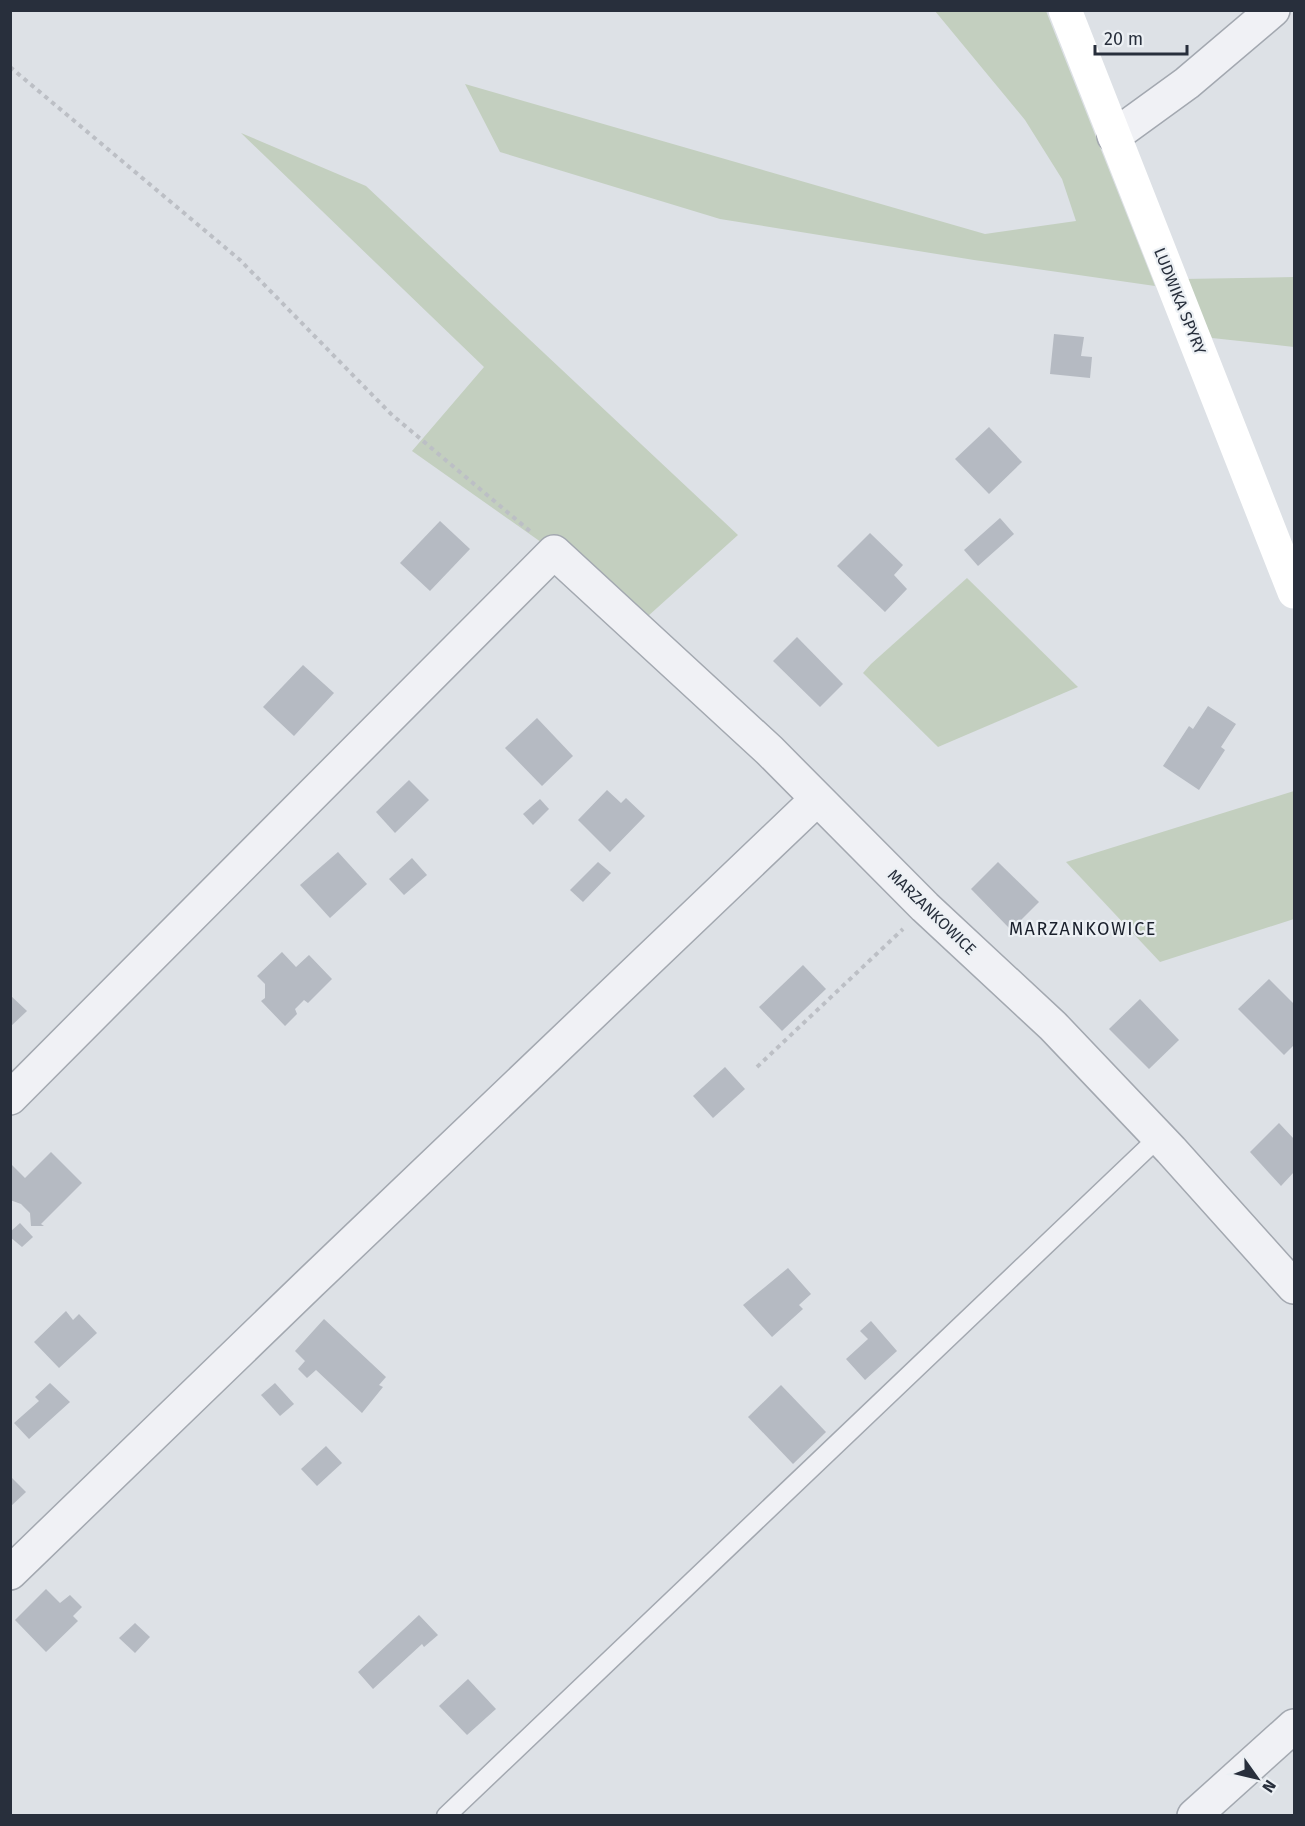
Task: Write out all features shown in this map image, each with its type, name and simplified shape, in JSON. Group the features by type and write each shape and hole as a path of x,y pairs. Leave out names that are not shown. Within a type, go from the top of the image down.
{"main road":[{"name":"LUDWIKA SPYRY","path":"1065,10 1294,592"}],"street":[{"path":"1114,136 1186,83 1273,10"},
{"path":"10,1098 554,552"},
{"name":"MARZANKOWICE","path":"554,552 769,750 925,908 1053,1026 1159,1137 1294,1287"},
{"path":"10,1573 318,1275 816,800"},
{"path":"1194,1815 1294,1726"}],"lane":[{"path":"446,1815 1159,1137"}],"path":[{"path":"10,67 240,260 391,414 554,552"},
{"path":"757,1067 925,908"}],"green space":[{"path":"935,11 1046,11 1155,286 974,260 720,219 500,152 465,84 985,234 1076,221 1062,179 1025,120"},
{"path":"241,133 366,186 738,535 647,617 412,451 484,367"},
{"path":"1294,277 1294,347 1212,338 1183,279"},
{"path":"967,578 1078,687 938,747 863,673"},
{"path":"1294,791 1294,919 1160,962 1066,862"}],"building":[{"path":"1054,334 1084,337 1081,356 1092,357 1090,378 1050,374"},
{"path":"989,427 1022,462 989,494 955,459"},
{"path":"1000,518 1014,534 978,566 964,550"},
{"path":"440,521 470,549 430,591 400,563"},
{"path":"870,533 903,565 894,575 907,589 885,612 837,566"},
{"path":"797,637 843,684 820,707 773,661"},
{"path":"303,665 334,693 294,736 263,707"},
{"path":"1208,706 1236,724 1221,747 1225,750 1199,790 1163,766 1189,726 1193,729"},
{"path":"537,718 573,756 542,786 505,748"},
{"path":"409,780 429,800 395,833 376,812"},
{"path":"607,790 621,803 626,798 645,816 610,852 578,820"},
{"path":"540,799 549,809 533,825 523,814"},
{"path":"338,852 367,884 330,918 300,885"},
{"path":"412,858 427,875 404,895 389,879"},
{"path":"598,862 611,873 583,902 570,890"},
{"path":"998,862 1039,902 1011,930 971,889"},
{"path":"282,952 296,967 309,955 332,979 308,1003 304,1000 295,1009 297,1014 285,1026 261,1001 265,998 265,984 257,976"},
{"path":"803,965 826,989 782,1031 759,1007"},
{"path":"1269,979 1294,1004 1294,1045 1284,1055 1238,1009"},
{"path":"10,995 27,1011 10,1027"},
{"path":"1140,999 1179,1040 1149,1069 1109,1029"},
{"path":"725,1067 745,1089 713,1118 693,1096"},
{"path":"1279,1123 1294,1139 1294,1172 1281,1186 1250,1152"},
{"path":"51,1152 82,1183 41,1224 44,1226 31,1226 30,1213 21,1204 10,1200 10,1163 25,1178"},
{"path":"20,1223 33,1237 22,1247 10,1237 10,1232"},
{"path":"788,1268 811,1294 799,1305 803,1309 772,1337 743,1305"},
{"path":"66,1311 73,1320 79,1314 97,1333 59,1368 34,1342"},
{"path":"324,1319 386,1377 379,1385 383,1387 362,1413 316,1370 307,1378 298,1369 305,1361 295,1351"},
{"path":"871,1321 897,1351 865,1380 846,1359 868,1339 860,1331"},
{"path":"50,1383 70,1402 29,1439 14,1423 39,1401 35,1397"},
{"path":"275,1383 294,1404 280,1416 261,1395"},
{"path":"781,1385 826,1432 793,1464 748,1417"},
{"path":"326,1446 342,1463 317,1486 301,1469"},
{"path":"10,1476 26,1492 10,1507"},
{"path":"46,1589 60,1603 70,1595 82,1607 73,1616 78,1621 46,1652 15,1620"},
{"path":"419,1615 438,1635 424,1647 422,1644 373,1689 358,1672"},
{"path":"135,1623 150,1637 135,1653 119,1638"},
{"path":"468,1679 496,1709 467,1735 439,1706"}],"district":[{"name":"MARZANKOWICE","path":"1083,929"}]}
